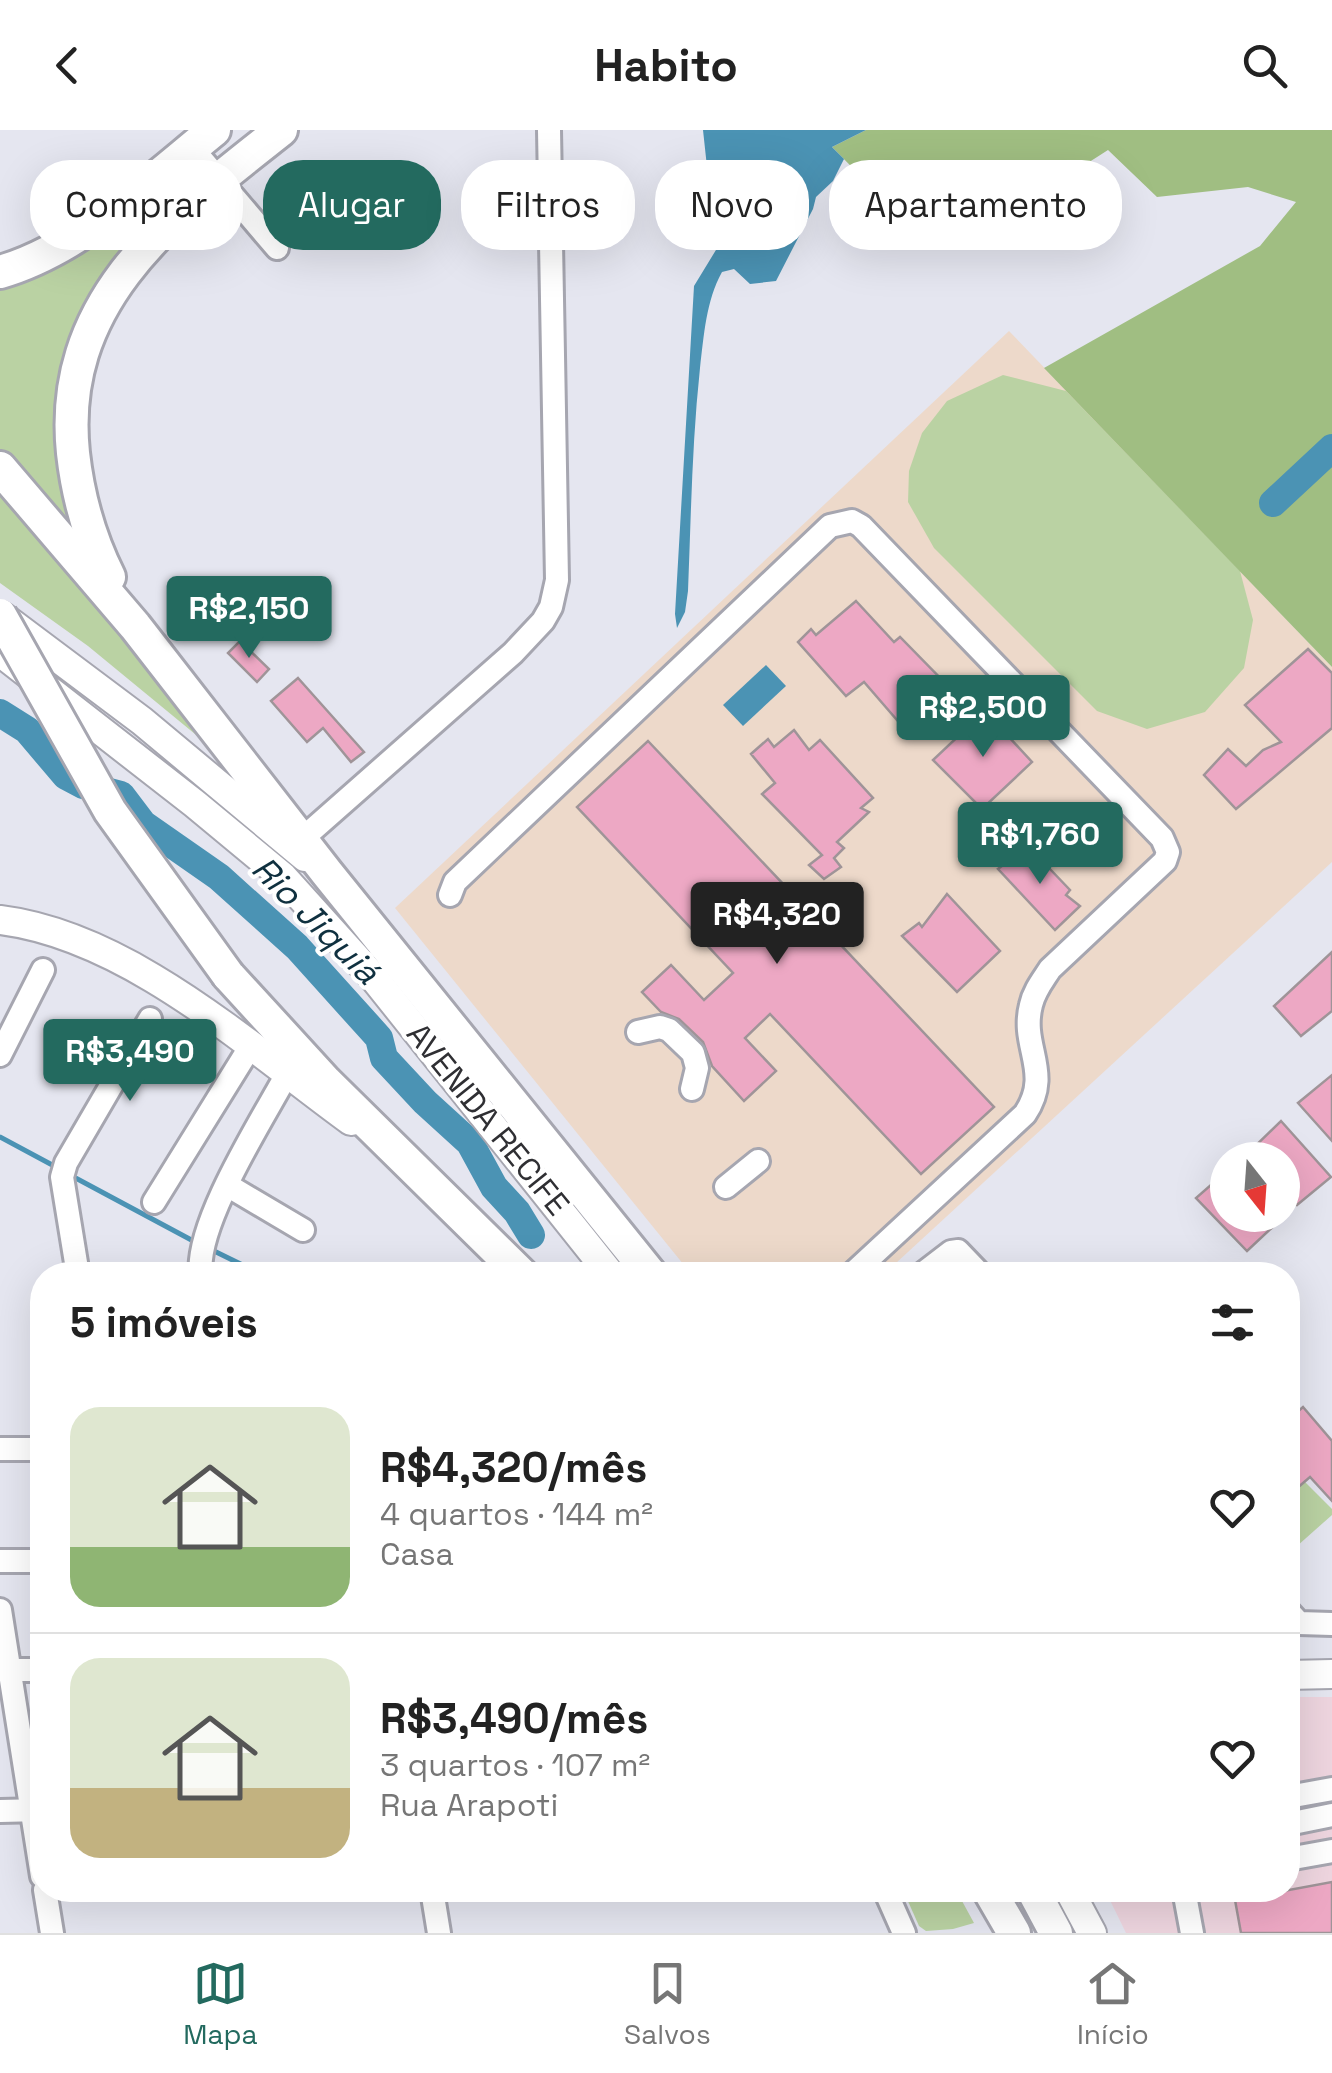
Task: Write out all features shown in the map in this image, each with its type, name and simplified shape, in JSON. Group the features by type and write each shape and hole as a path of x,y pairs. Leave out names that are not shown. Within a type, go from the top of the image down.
{"highway":[{"path":"243,161 281,130"},
{"path":"0,272 62,245 203,139"},
{"path":"134,626 82,515 69,416 80,354 95,318 132,262 145,250"},
{"path":"0,468 134,626 326,872 641,1262"},
{"path":"0,615 110,810 228,975 399,1156 509,1262"},
{"path":"997,1902 1014,1933"},
{"path":"1039,1902 1056,1933"}],"main road":[{"path":"0,615 142,720 326,872"},
{"name":"AVENIDA RECIFE","path":"0,652 282,876 374,978 601,1262"},
{"path":"0,920 48,930 112,957 170,991 399,1156"},
{"path":"1300,1674 1332,1674"},
{"path":"1075,1902 1092,1933"}],"street":[{"path":"302,839 482,682 543,621 551,607 557,580 549,130"},
{"path":"243,207 263,231"},
{"path":"450,895 454,882 830,526 852,521 861,526 1162,838 1168,852 1165,860 1050,970 1038,988 1030,1006 1029,1022 1038,1084 1036,1098 1025,1114 865,1262"},
{"path":"3,1041 43,970"},
{"path":"76,1262 64,1170 150,1019"},
{"path":"638,1032 660,1027 669,1030 693,1053 697,1068 692,1090"},
{"path":"154,1202 250,1047"},
{"path":"202,1256 226,1185 286,1074"},
{"path":"726,1187 758,1161"},
{"path":"226,1185 302,1230"},
{"path":"938,1262 958,1251 969,1262"},
{"path":"0,1449 30,1449"},
{"path":"0,1561 30,1561"},
{"path":"0,1610 5,1670 30,1779"},
{"path":"1300,1623 1332,1624"},
{"path":"1300,1795 1332,1789"},
{"path":"0,1811 30,1810"},
{"path":"1300,1821 1332,1814"},
{"path":"1300,1857 1332,1851"},
{"path":"47,1902 52,1933"},
{"path":"434,1902 439,1933"},
{"path":"890,1902 904,1933"},
{"path":"1186,1902 1192,1933"}],"shaded area":[{"path":"1009,331 1332,667 1332,862 897,1262 681,1262 395,908"},
{"path":"1300,1697 1332,1697 1332,1933 1126,1933 1111,1902 1300,1902"}],"green space":[{"path":"866,130 1332,130 1332,667 1044,368 1260,246 1296,202 1248,187 1157,197 1108,150 1092,160 845,160 832,147"},
{"path":"75,250 141,250 79,325 87,552 319,836 88,646 0,583 0,289 39,275"},
{"path":"1003,375 1066,391 1240,571 1253,620 1244,668 1205,712 1147,729 1097,711 934,548 908,502 909,471 922,433 947,401"},
{"path":"1304,1481 1332,1509 1332,1515 1300,1543 1300,1485"},
{"path":"908,1902 963,1902 974,1923 926,1931 919,1926"}],"water":[{"path":"703,130 866,130 832,147 844,159 829,160 829,185 816,197 809,217 809,160 706,160"},
{"path":"716,250 792,250 776,281 750,284 734,269 722,272 712,295 706,318 693,451 688,591 685,612 677,628 675,614 694,286"},
{"path":"766,665 786,686 743,726 723,705"}],"building":[{"path":"856,601 894,642 900,637 948,686 903,727 864,682 846,696 798,642 811,629 816,635"},
{"path":"240,641 269,669 257,682 228,653"},
{"path":"1308,649 1332,673 1332,728 1236,809 1204,775 1228,749 1246,766 1263,750 1281,742 1245,705"},
{"path":"298,678 364,752 351,762 323,728 307,742 271,701"},
{"path":"985,711 1032,762 982,809 933,760"},
{"path":"794,730 809,750 820,740 873,798 861,808 869,812 837,842 844,848 834,858 841,867 824,879 809,865 822,855 762,794 775,783 751,754 768,739 774,747"},
{"path":"648,741 994,1107 921,1174 770,1014 745,1038 776,1071 744,1101 712,1066 703,1042 679,1019 661,1012 642,992 671,965 704,1000 733,973 577,807"},
{"path":"1028,846 1070,890 1066,895 1080,906 1055,930 998,869"},
{"path":"947,894 1000,951 957,992 902,936 919,923 922,927"},
{"path":"1332,952 1332,1011 1301,1036 1274,1006"},
{"path":"1332,1075 1332,1141 1298,1103"},
{"path":"1281,1121 1300,1142 1259,1142"},
{"path":"1300,1142 1331,1177 1300,1203"},
{"path":"1210,1186 1210,1213 1196,1198"},
{"path":"1229,1232 1267,1232 1247,1251"},
{"path":"1303,1407 1332,1441 1332,1501 1310,1477 1300,1486"},
{"path":"1332,1882 1332,1933 1241,1933 1235,1902 1300,1902 1300,1888"}],"waterway":[{"name":"Rio Jiquiá","path":"1273,503 1332,448"},
{"name":"Rio Jiquiá","path":"0,713 27,730 66,776 121,795 143,824 219,877 297,947 379,1038 384,1058 470,1143 494,1187 531,1235"},
{"path":"0,1137 56,1167"},
{"path":"70,1175 197,1243"},
{"path":"212,1250 236,1262"}]}
